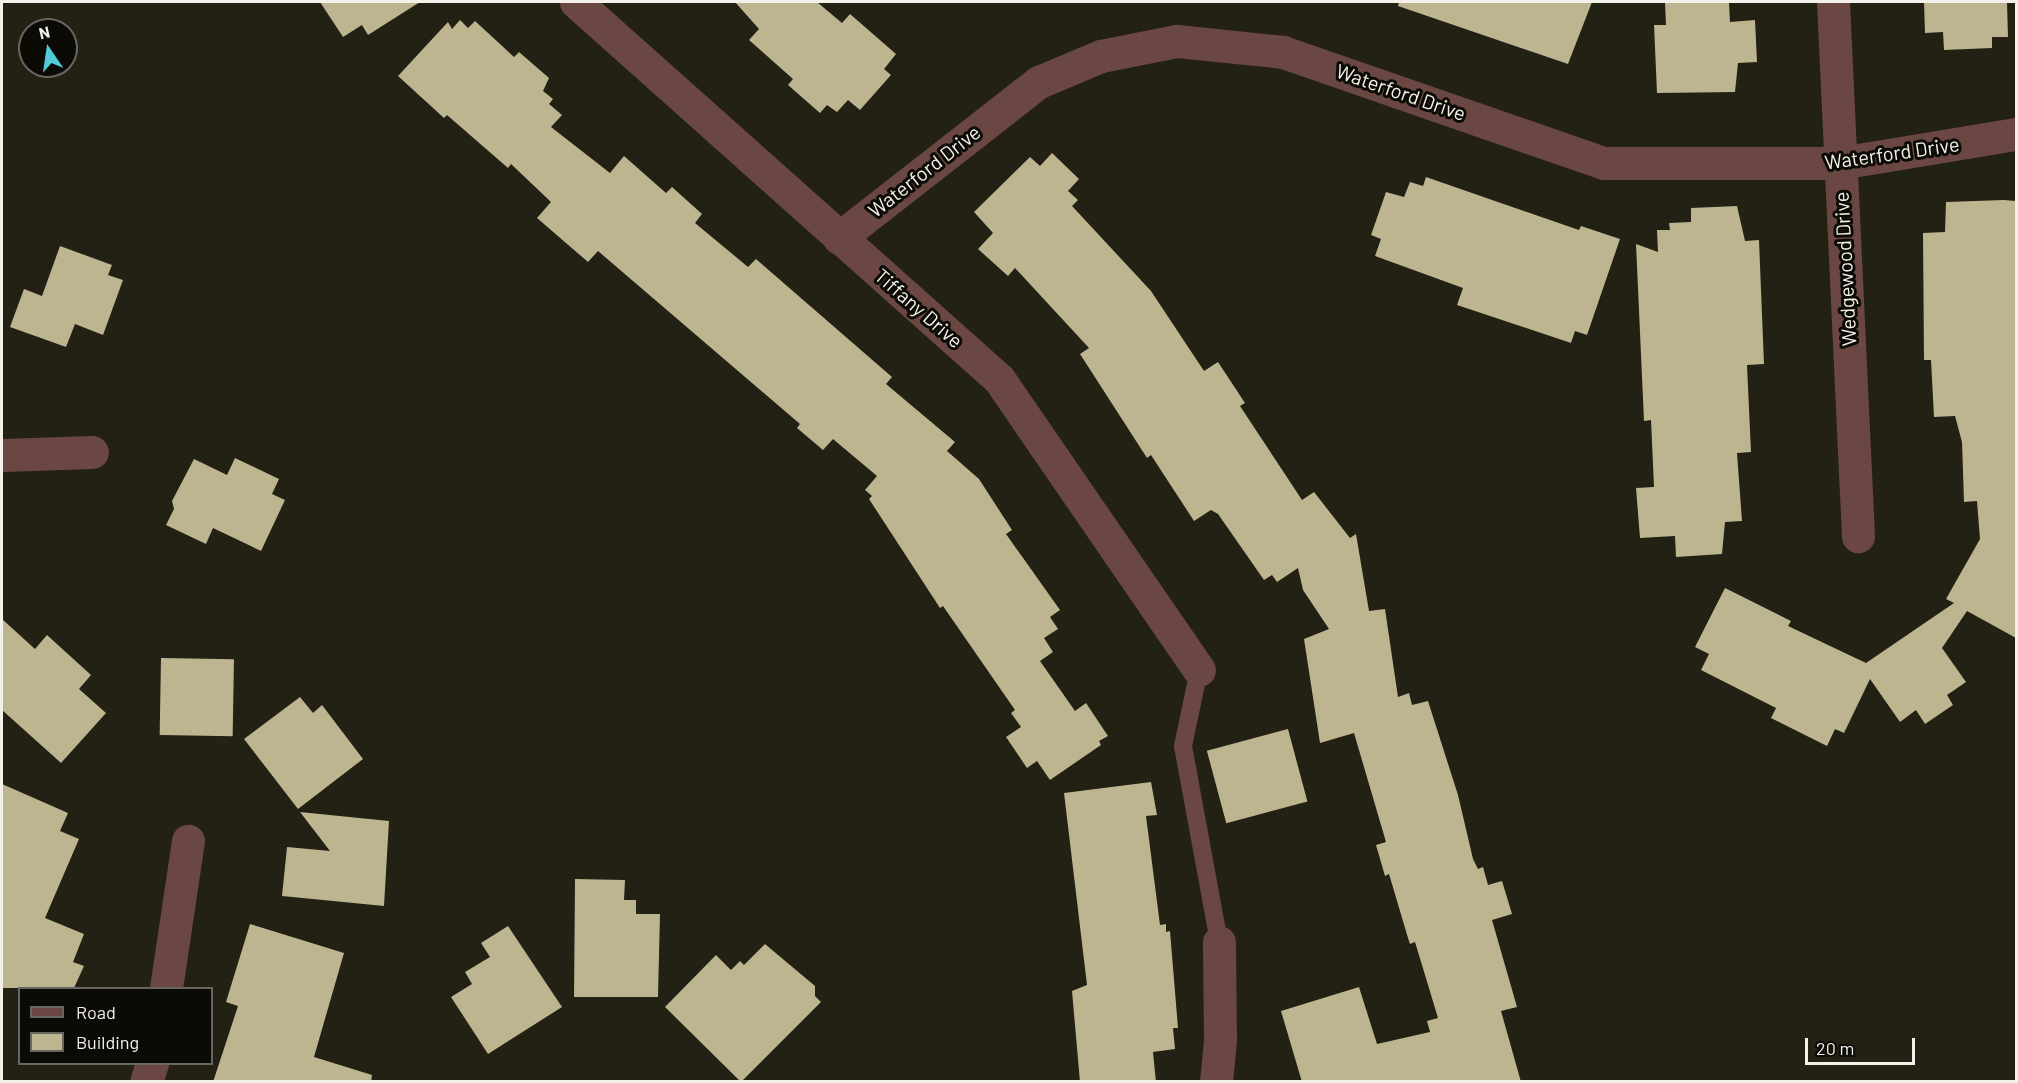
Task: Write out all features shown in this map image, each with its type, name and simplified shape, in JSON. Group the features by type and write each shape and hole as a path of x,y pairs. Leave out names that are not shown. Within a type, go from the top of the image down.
{"street":[{"name":"Tiffany Drive","path":"576,2 999,379 1198,670"},
{"name":"Wedgewood Drive","path":"1833,2 1858,536"},
{"name":"Waterford Drive","path":"839,238 1039,82 1101,56 1177,41 1283,52 1604,163 1840,163 2016,134"},
{"path":"2,455 92,452"},
{"path":"166,987 188,841"},
{"path":"1216,1082 1220,1040 1220,942"},
{"path":"146,1082 152,1065"}],"lane":[{"path":"1198,670 1183,746 1220,942"}],"building":[{"path":"320,2 420,2 368,35 362,25 343,37"},
{"path":"735,2 817,2 842,23 850,14 896,54 884,69 891,75 860,110 848,100 837,112 827,105 820,113 788,85 793,79 749,40 759,29"},
{"path":"1399,2 1592,2 1568,64 1398,6"},
{"path":"1665,2 1729,2 1730,22 1755,20 1757,62 1738,63 1735,92 1657,93 1654,25 1666,25"},
{"path":"1924,2 2007,2 2008,37 1992,37 1992,48 1944,50 1943,32 1925,33"},
{"path":"460,20 468,28 475,21 514,57 519,52 549,78 543,91 553,99 549,104 562,115 551,127 610,173 624,156 666,193 672,187 702,214 695,223 748,267 756,259 892,377 886,384 955,442 947,451 979,479 1012,530 1006,534 1060,610 1050,617 1058,629 1044,638 1053,652 1040,661 1075,711 1086,703 1108,736 1099,741 1101,745 1050,780 1037,761 1027,768 1006,737 1021,727 1011,713 1015,710 943,606 940,608 869,499 872,496 865,490 877,476 833,439 823,450 797,428 800,424 598,251 588,262 537,218 551,202 511,164 508,168 447,115 444,118 398,76 448,22 452,29"},
{"path":"1052,153 1079,179 1068,191 1078,200 1072,206 1151,291 1204,371 1218,362 1245,403 1240,406 1302,500 1314,492 1350,538 1356,534 1369,611 1385,609 1398,697 1409,693 1412,705 1428,701 1458,795 1473,859 1478,869 1483,867 1488,885 1502,881 1512,914 1492,920 1517,1007 1501,1011 1521,1082 1302,1082 1281,1011 1359,987 1377,1044 1430,1032 1427,1021 1438,1018 1415,942 1410,944 1389,874 1385,876 1376,845 1386,842 1354,733 1320,743 1304,639 1329,629 1303,590 1298,568 1277,582 1272,575 1264,580 1218,514 1211,510 1194,521 1151,455 1147,458 1080,354 1089,348 1015,268 1008,276 978,249 993,233 974,212 1030,157 1040,166"},
{"path":"1426,177 1579,230 1581,226 1620,239 1587,335 1575,331 1571,343 1457,305 1463,288 1375,256 1381,239 1371,235 1386,192 1404,197 1410,182 1423,186"},
{"path":"2016,201 2016,638 1967,611 1942,648 1966,682 1947,695 1953,705 1925,724 1916,710 1900,722 1870,679 1844,733 1835,729 1827,746 1771,718 1776,708 1701,670 1709,654 1695,647 1725,588 1791,621 1788,626 1866,663 1954,603 1946,599 1980,539 1977,501 1964,502 1962,442 1955,416 1934,417 1931,360 1924,360 1923,233 1945,232 1946,202"},
{"path":"1737,206 1745,241 1759,240 1764,364 1747,365 1751,452 1737,453 1742,521 1725,522 1722,554 1676,557 1675,536 1640,538 1636,488 1654,487 1651,420 1644,421 1636,244 1658,252 1657,230 1670,230 1669,223 1691,222 1691,208"},
{"path":"60,246 112,265 108,275 123,280 103,335 75,324 66,347 10,327 24,289 42,296"},
{"path":"235,458 279,479 272,494 285,500 261,551 213,528 206,544 166,525 174,509 172,501 194,459 227,475"},
{"path":"2,619 35,649 47,635 91,675 79,689 106,713 61,763 2,710"},
{"path":"161,658 234,659 233,736 160,735"},
{"path":"300,697 313,713 322,705 363,759 298,809 244,739"},
{"path":"1288,729 1307,801 1226,823 1207,751"},
{"path":"1151,782 1157,815 1146,816 1160,925 1166,924 1166,932 1170,931 1178,1028 1173,1028 1175,1049 1153,1052 1156,1082 1080,1082 1072,991 1087,985 1064,793"},
{"path":"2,784 68,813 60,831 79,839 45,918 84,934 73,962 84,966 74,987 2,988"},
{"path":"300,812 389,821 384,906 282,896 287,847 330,851"},
{"path":"575,879 625,880 624,900 636,900 636,914 660,914 658,997 574,997"},
{"path":"250,924 344,953 314,1057 372,1075 371,1082 213,1082 238,1006 226,1002"},
{"path":"508,926 562,1007 488,1054 451,997 472,984 465,972 490,957 481,943"},
{"path":"765,944 815,986 815,996 821,1002 741,1082 665,1007 716,955 731,970 740,961 744,965"}]}
